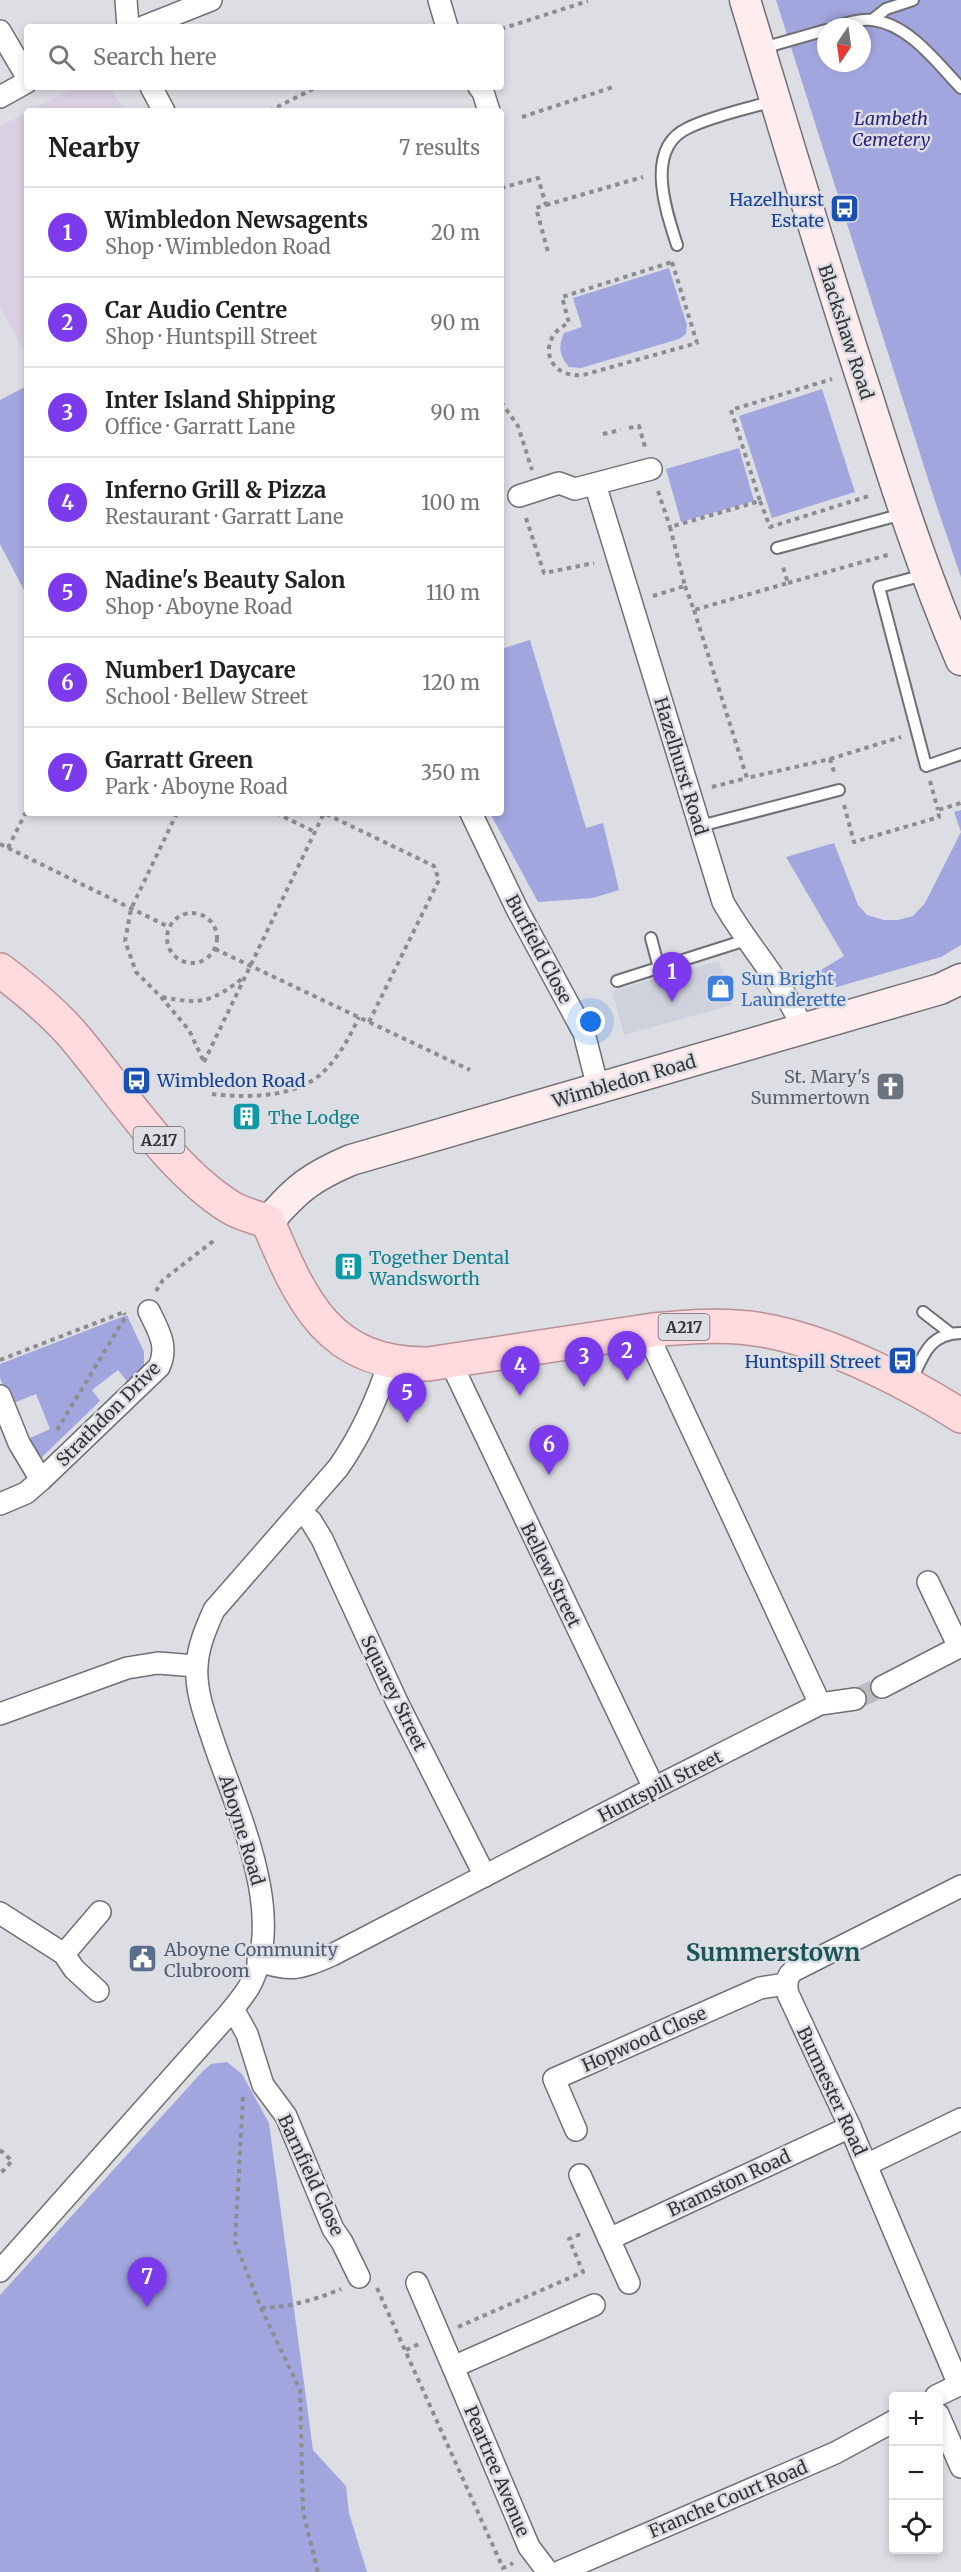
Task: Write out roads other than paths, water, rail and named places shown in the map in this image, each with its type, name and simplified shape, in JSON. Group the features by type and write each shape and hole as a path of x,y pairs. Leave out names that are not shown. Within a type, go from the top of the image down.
{"main road":[{"name":"A217","path":"0,970 21,986 70,1033 148,1128 202,1185 232,1209 268,1222 287,1267 311,1309 346,1345 367,1355 411,1364 450,1361 653,1330 713,1326 777,1333 848,1358 909,1385 961,1416"}],"street":[{"path":"126,0 128,24"},
{"path":"151,24 211,0"},
{"path":"439,0 446,24"},
{"name":"Blackshaw Road","path":"745,0 835,301 901,500 961,660"},
{"path":"0,31 24,72"},
{"path":"0,97 24,84"},
{"path":"153,90 162,108"},
{"path":"481,90 488,108"},
{"path":"519,496 559,483 574,489 651,469"},
{"name":"Hazelhurst Road","path":"595,484 723,902 746,940 796,1011 803,1030"},
{"name":"Burfield Close","path":"472,816 517,909 584,1033 598,1088"},
{"name":"Wimbledon Road","path":"268,1222 302,1185 326,1171 351,1161 803,1030 940,989 961,979"},
{"name":"Strathdon Drive","path":"0,1504 26,1493 159,1367 164,1358 164,1346 141,1310"},
{"path":"653,1330 655,1350 820,1704 855,1700"},
{"name":"Aboyne Road","path":"0,2271 232,2009 249,1986 258,1962 263,1932 263,1903 252,1850 203,1711 196,1666 202,1638 214,1610 338,1468 355,1445 379,1396 390,1360"},
{"name":"Bellew Street","path":"450,1361 654,1788"},
{"name":"Strathdon Drive","path":"0,1396 20,1443 41,1480"},
{"name":"Squarey Street","path":"300,1512 311,1521 322,1539 398,1702 485,1876"},
{"path":"882,1687 959,1647 928,1582"},
{"path":"0,1714 127,1668 158,1663 196,1666"},
{"name":"Huntspill Street","path":"258,1962 276,1967 298,1969 332,1956 820,1704"},
{"path":"786,1984 788,1974 793,1971 961,1886"},
{"path":"64,1954 100,1912"},
{"path":"0,1913 64,1954 74,1969 98,1991"},
{"name":"Burmester Road","path":"786,1984 788,1995 850,2127 960,2384"},
{"name":"Hopwood Close","path":"576,2130 554,2079 760,1988 786,1984"},
{"name":"Barnfield Close","path":"232,2009 247,2034 263,2085 286,2116 333,2229 342,2242 361,2282"},
{"path":"866,2165 961,2119"},
{"name":"Bramston Road","path":"605,2232 850,2127"},
{"path":"580,2175 629,2283"},
{"name":"Peartree Avenue","path":"417,2283 529,2547 548,2572"},
{"path":"453,2367 594,2305"},
{"path":"943,2393 960,2384"},
{"name":"Franche Court Road","path":"559,2572 834,2453 889,2424"},
{"path":"943,2424 961,2467"}],"lane":[{"path":"872,20 886,9 913,0"},
{"path":"872,20 894,26 920,46 961,88"},
{"path":"760,49 817,33"},
{"path":"677,245 663,200 662,174 671,140 687,128 775,100"},
{"path":"777,548 901,500"},
{"path":"923,561 879,587 927,766 961,754"},
{"path":"700,826 839,790"},
{"path":"651,938 658,968"},
{"path":"617,981 746,940"},
{"path":"923,1312 956,1333"},
{"path":"909,1385 931,1342 956,1333"}],"tunnel":[{"path":"855,1699 882,1687"}],"place":[{"name":"Hazelhurst Estate","path":"845,209"},
{"name":"Sun Bright Launderette","path":"720,988"},
{"name":"Wimbledon Newsagents","path":"672,1002"},
{"name":"Wimbledon Road","path":"136,1080"},
{"name":"St. Mary's Summertown","path":"891,1086"},
{"name":"The Lodge","path":"247,1117"},
{"name":"Together Dental Wandsworth","path":"348,1267"},
{"name":"Huntspill Street","path":"902,1361"},
{"name":"Car Audio Centre","path":"627,1381"},
{"name":"Inter Island Shipping","path":"584,1387"},
{"name":"Inferno Grill & Pizza","path":"520,1396"},
{"name":"Nadine's Beauty Salon","path":"407,1423"},
{"name":"Number1 Daycare","path":"549,1475"},
{"name":"Aboyne Community Clubroom","path":"143,1959"},
{"name":"Garratt Green","path":"147,2307"}],"district":[{"name":"Summerstown","path":"773,1952"}],"park label":[{"name":"Lambeth Cemetery","path":"891,128"}]}
